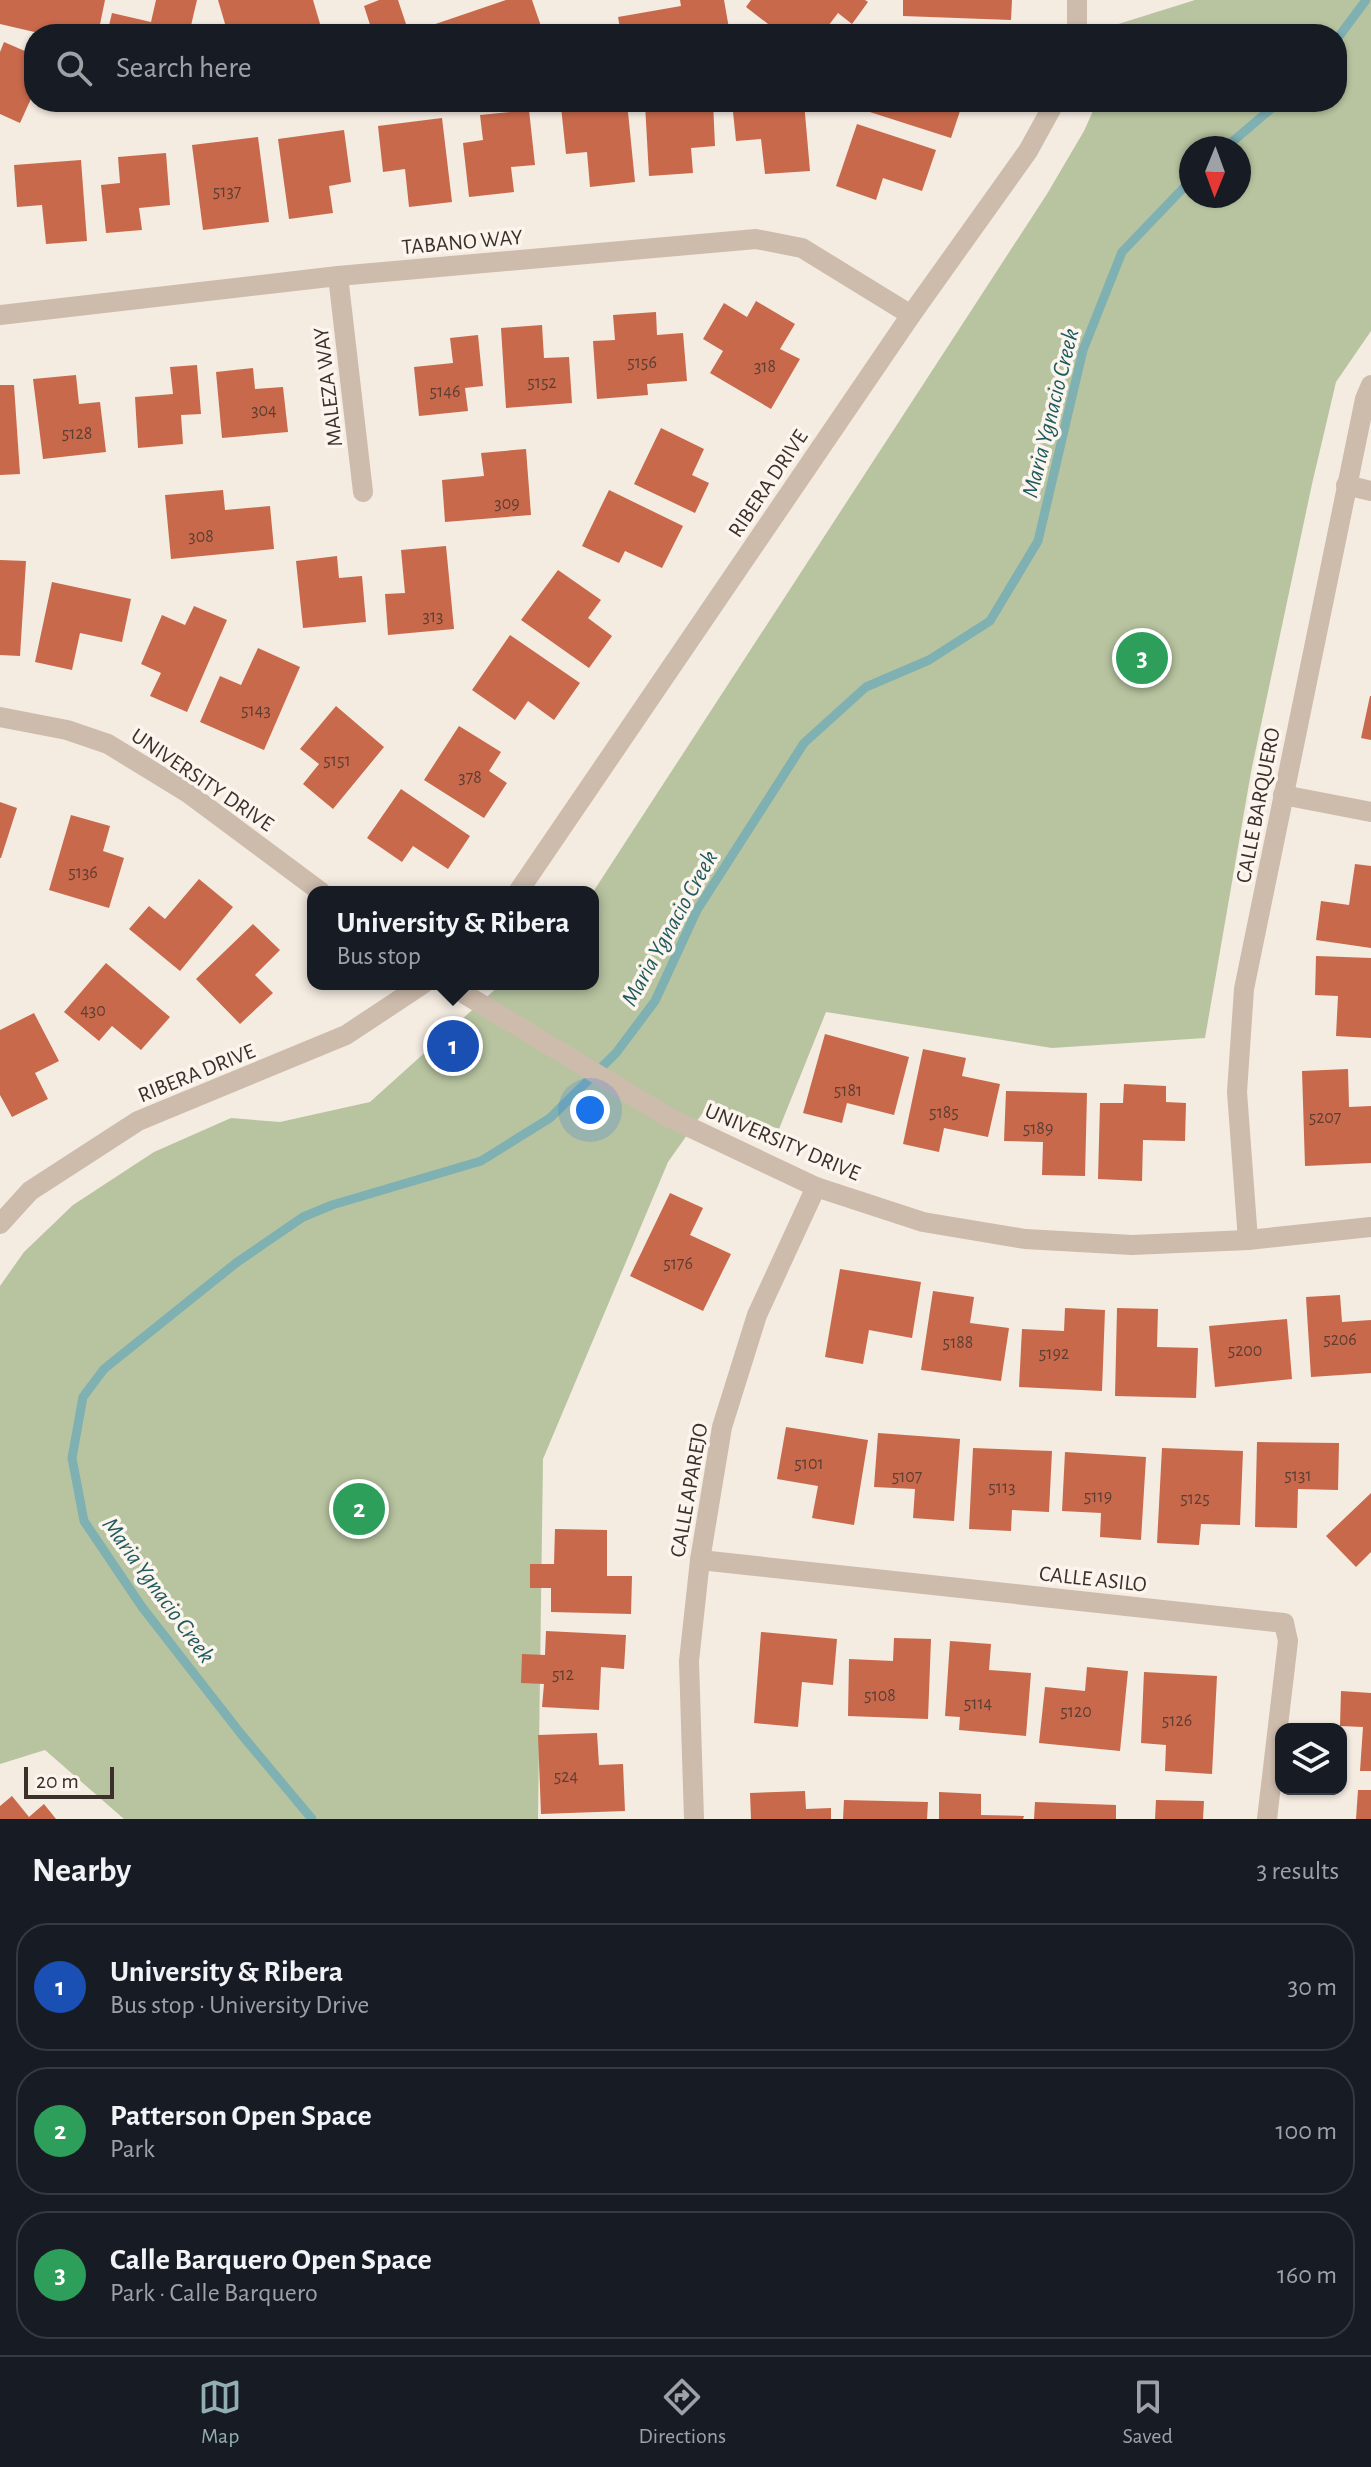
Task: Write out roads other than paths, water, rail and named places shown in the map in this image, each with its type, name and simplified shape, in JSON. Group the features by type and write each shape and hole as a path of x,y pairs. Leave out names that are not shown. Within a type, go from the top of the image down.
{"street":[{"path":"1077,0 1077,24"},
{"name":"RIBERA DRIVE","path":"522,886 911,315 1028,151 1049,112"},
{"name":"TABANO WAY","path":"0,315 338,276 756,239 802,248 911,315"},
{"name":"MALEZA WAY","path":"338,276 363,492"},
{"name":"CALLE BARQUERO","path":"1248,1240 1237,1092 1244,989 1346,485 1365,399 1371,385"},
{"path":"1346,485 1371,491"},
{"name":"UNIVERSITY DRIVE","path":"0,717 67,730 108,744 188,793 313,886"},
{"path":"1283,795 1371,812"},
{"name":"RIBERA DRIVE","path":"0,1224 30,1191 138,1121 346,1035 414,990"},
{"name":"UNIVERSITY DRIVE","path":"458,990 668,1117 816,1187 923,1222 1025,1239 1132,1245 1248,1240 1371,1227"},
{"name":"CALLE APAREJO","path":"694,1819 689,1661 700,1560 722,1427 757,1315 816,1187"},
{"name":"CALLE ASILO","path":"700,1560 1284,1623 1288,1641 1267,1819"}],"waterway":[{"name":"Maria Ygnacio Creek","path":"1347,26 1366,0"},
{"name":"Maria Ygnacio Creek","path":"1239,136 1267,112"},
{"name":"Maria Ygnacio Creek","path":"312,1819 142,1607 84,1521 72,1458 83,1397 104,1369 236,1263 303,1217 332,1205 481,1161 550,1118 616,1053 655,1001 697,910 804,743 866,687 929,660 990,621 1038,541 1083,350 1122,252 1179,193"}],"place":[{"name":"Calle Barquero Open Space","path":"1142,658"},
{"name":"University & Ribera","path":"453,1046"},
{"name":"Patterson Open Space","path":"359,1509"}]}
